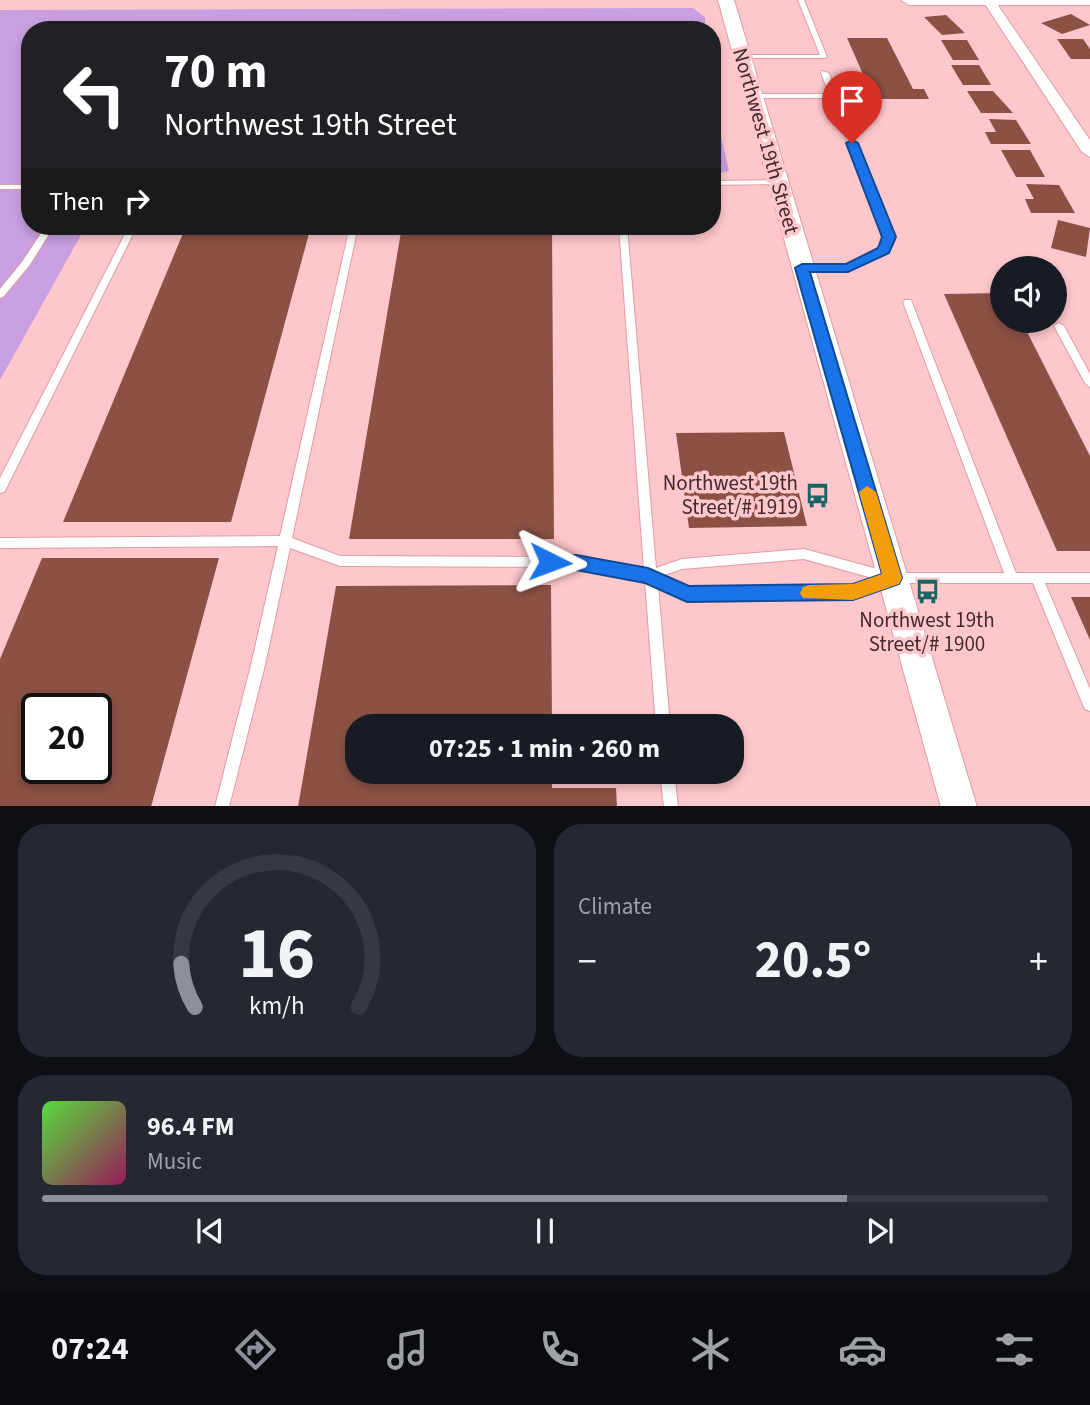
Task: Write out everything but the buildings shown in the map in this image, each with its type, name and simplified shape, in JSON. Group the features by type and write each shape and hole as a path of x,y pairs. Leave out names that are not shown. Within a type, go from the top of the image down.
{"street":[{"name":"Northwest 19th Street","path":"726,0 959,806"},
{"path":"909,0 1090,0"},
{"path":"989,1 1090,152"}],"lane":[{"path":"742,57 824,57 801,0"},
{"path":"802,268 848,268 884,250 889,237 825,73"},
{"path":"753,96 834,96"},
{"path":"721,183 777,183"},
{"path":"0,187 21,187"},
{"path":"0,295 26,264 44,235"},
{"path":"0,489 128,235"},
{"path":"222,806 285,541 352,235"},
{"path":"624,235 648,576 662,714"},
{"path":"908,302 1012,579"},
{"path":"1063,333 1090,383"},
{"path":"0,543 285,541 340,561 576,562 648,576 687,594 853,592 892,578"},
{"path":"648,576 682,564 804,554 892,578 1090,578"},
{"path":"1037,579 1090,705"},
{"path":"668,784 671,806"}],"shaded area":[{"path":"693,8 705,17 705,21 21,21 21,235 81,235 0,380 0,10"},
{"path":"721,137 729,171 721,173"}],"slow traffic":[{"path":"809,593 853,592 892,578 867,492"}],"place":[{"name":"Northwest 19th Street/# 1919","path":"818,495"},
{"name":"Northwest 19th Street/# 1900","path":"927,591"}],"route":[{"path":"550,562 576,562 648,576 687,594 853,592 892,578 802,268 848,268 884,250 889,237 852,143"}]}
